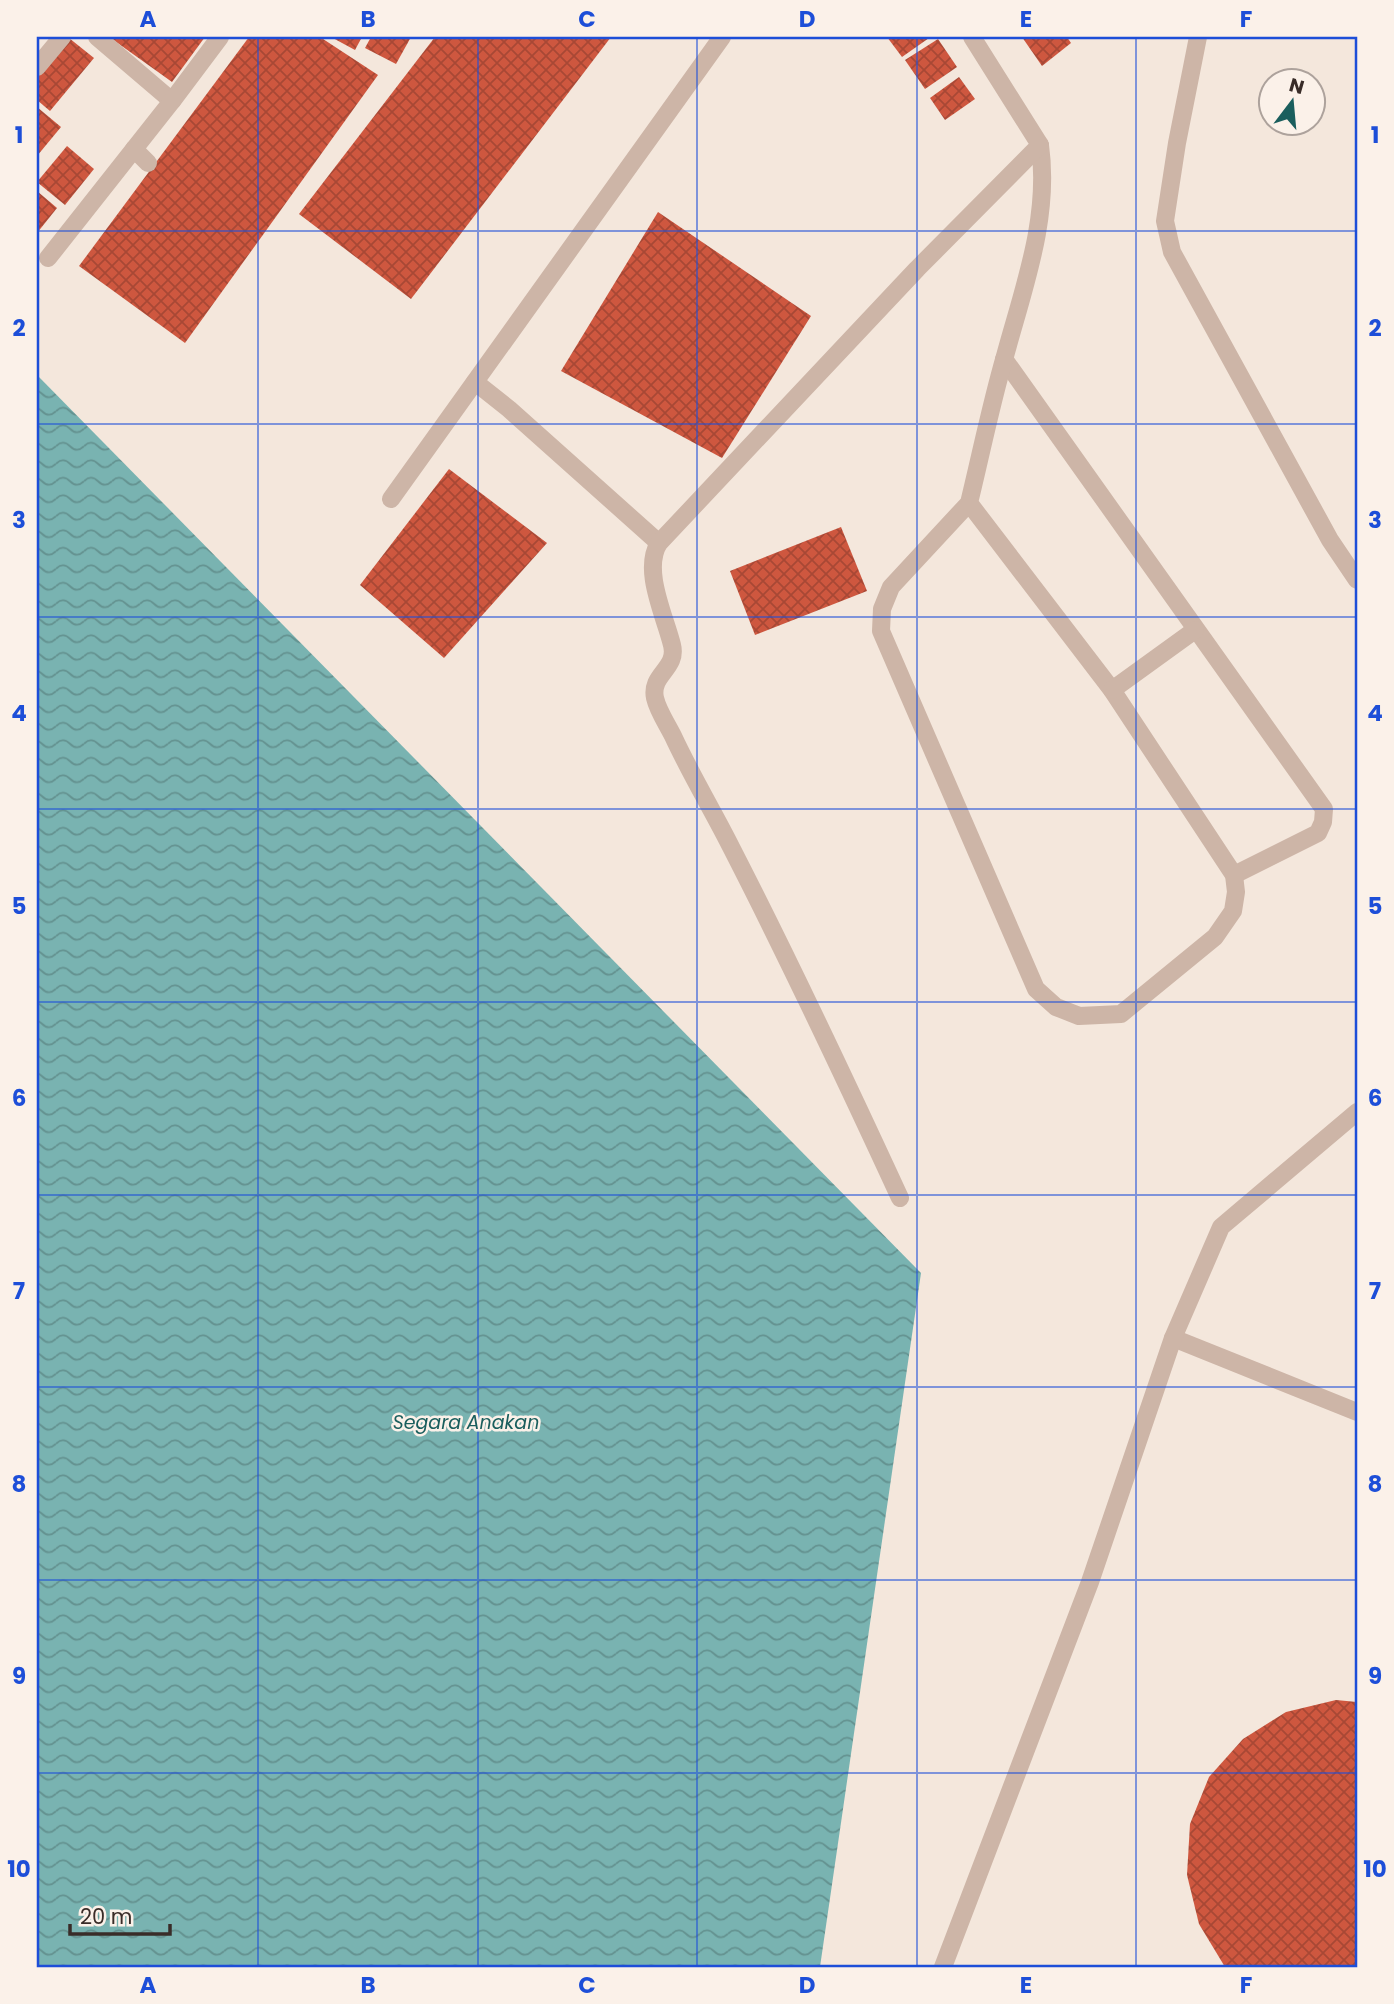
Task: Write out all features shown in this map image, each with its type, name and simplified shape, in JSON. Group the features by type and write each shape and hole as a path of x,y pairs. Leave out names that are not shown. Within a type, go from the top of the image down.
{"street":[{"path":"37,67 62,37"},
{"path":"97,37 172,101"},
{"path":"48,258 220,37"},
{"path":"391,499 722,37"},
{"path":"969,503 1112,690 1234,875 1236,892 1233,911 1215,937 1121,1014 1079,1016 1056,1007 1036,989 881,631 883,609 891,587 969,503 1004,359 1038,239 1043,169 1040,145 972,37"},
{"path":"1198,37 1165,221 1172,252 1330,540 1357,580"},
{"path":"900,1198 797,976 695,783 655,697 655,684 672,658 673,648 652,560 659,544 917,269 1040,145"},
{"path":"134,149 148,163"},
{"path":"1004,359 1324,809 1323,822 1318,833 1234,875"},
{"path":"475,382 509,409 659,544"},
{"path":"1112,690 1195,630"},
{"path":"943,1967 1090,1582 1173,1338 1221,1227 1357,1112"},
{"path":"1173,1338 1357,1412"}],"water":[{"name":"Segara Anakan","path":"37,375 921,1273 820,1967 37,1967"}],"building":[{"path":"205,37 172,82 112,39"},
{"path":"249,37 320,37 378,75 185,343 79,266"},
{"path":"331,37 362,37 355,50"},
{"path":"371,37 411,37 396,64 365,48"},
{"path":"435,37 611,37 411,299 299,214"},
{"path":"887,37 928,37 929,38 902,57"},
{"path":"1022,37 1067,37 1071,43 1042,66"},
{"path":"69,38 94,58 50,111 37,100 37,76"},
{"path":"938,39 957,67 925,89 905,60"},
{"path":"959,77 975,99 945,120 930,98"},
{"path":"37,107 61,127 37,156"},
{"path":"67,146 94,169 65,205 37,182"},
{"path":"37,191 57,208 37,233"},
{"path":"658,212 811,316 722,458 561,371"},
{"path":"449,469 547,543 444,658 360,585"},
{"path":"841,527 867,591 755,635 730,571"},
{"path":"1336,1700 1357,1702 1357,1967 1225,1967 1199,1924 1187,1875 1190,1824 1209,1777 1243,1739 1286,1712"}]}
